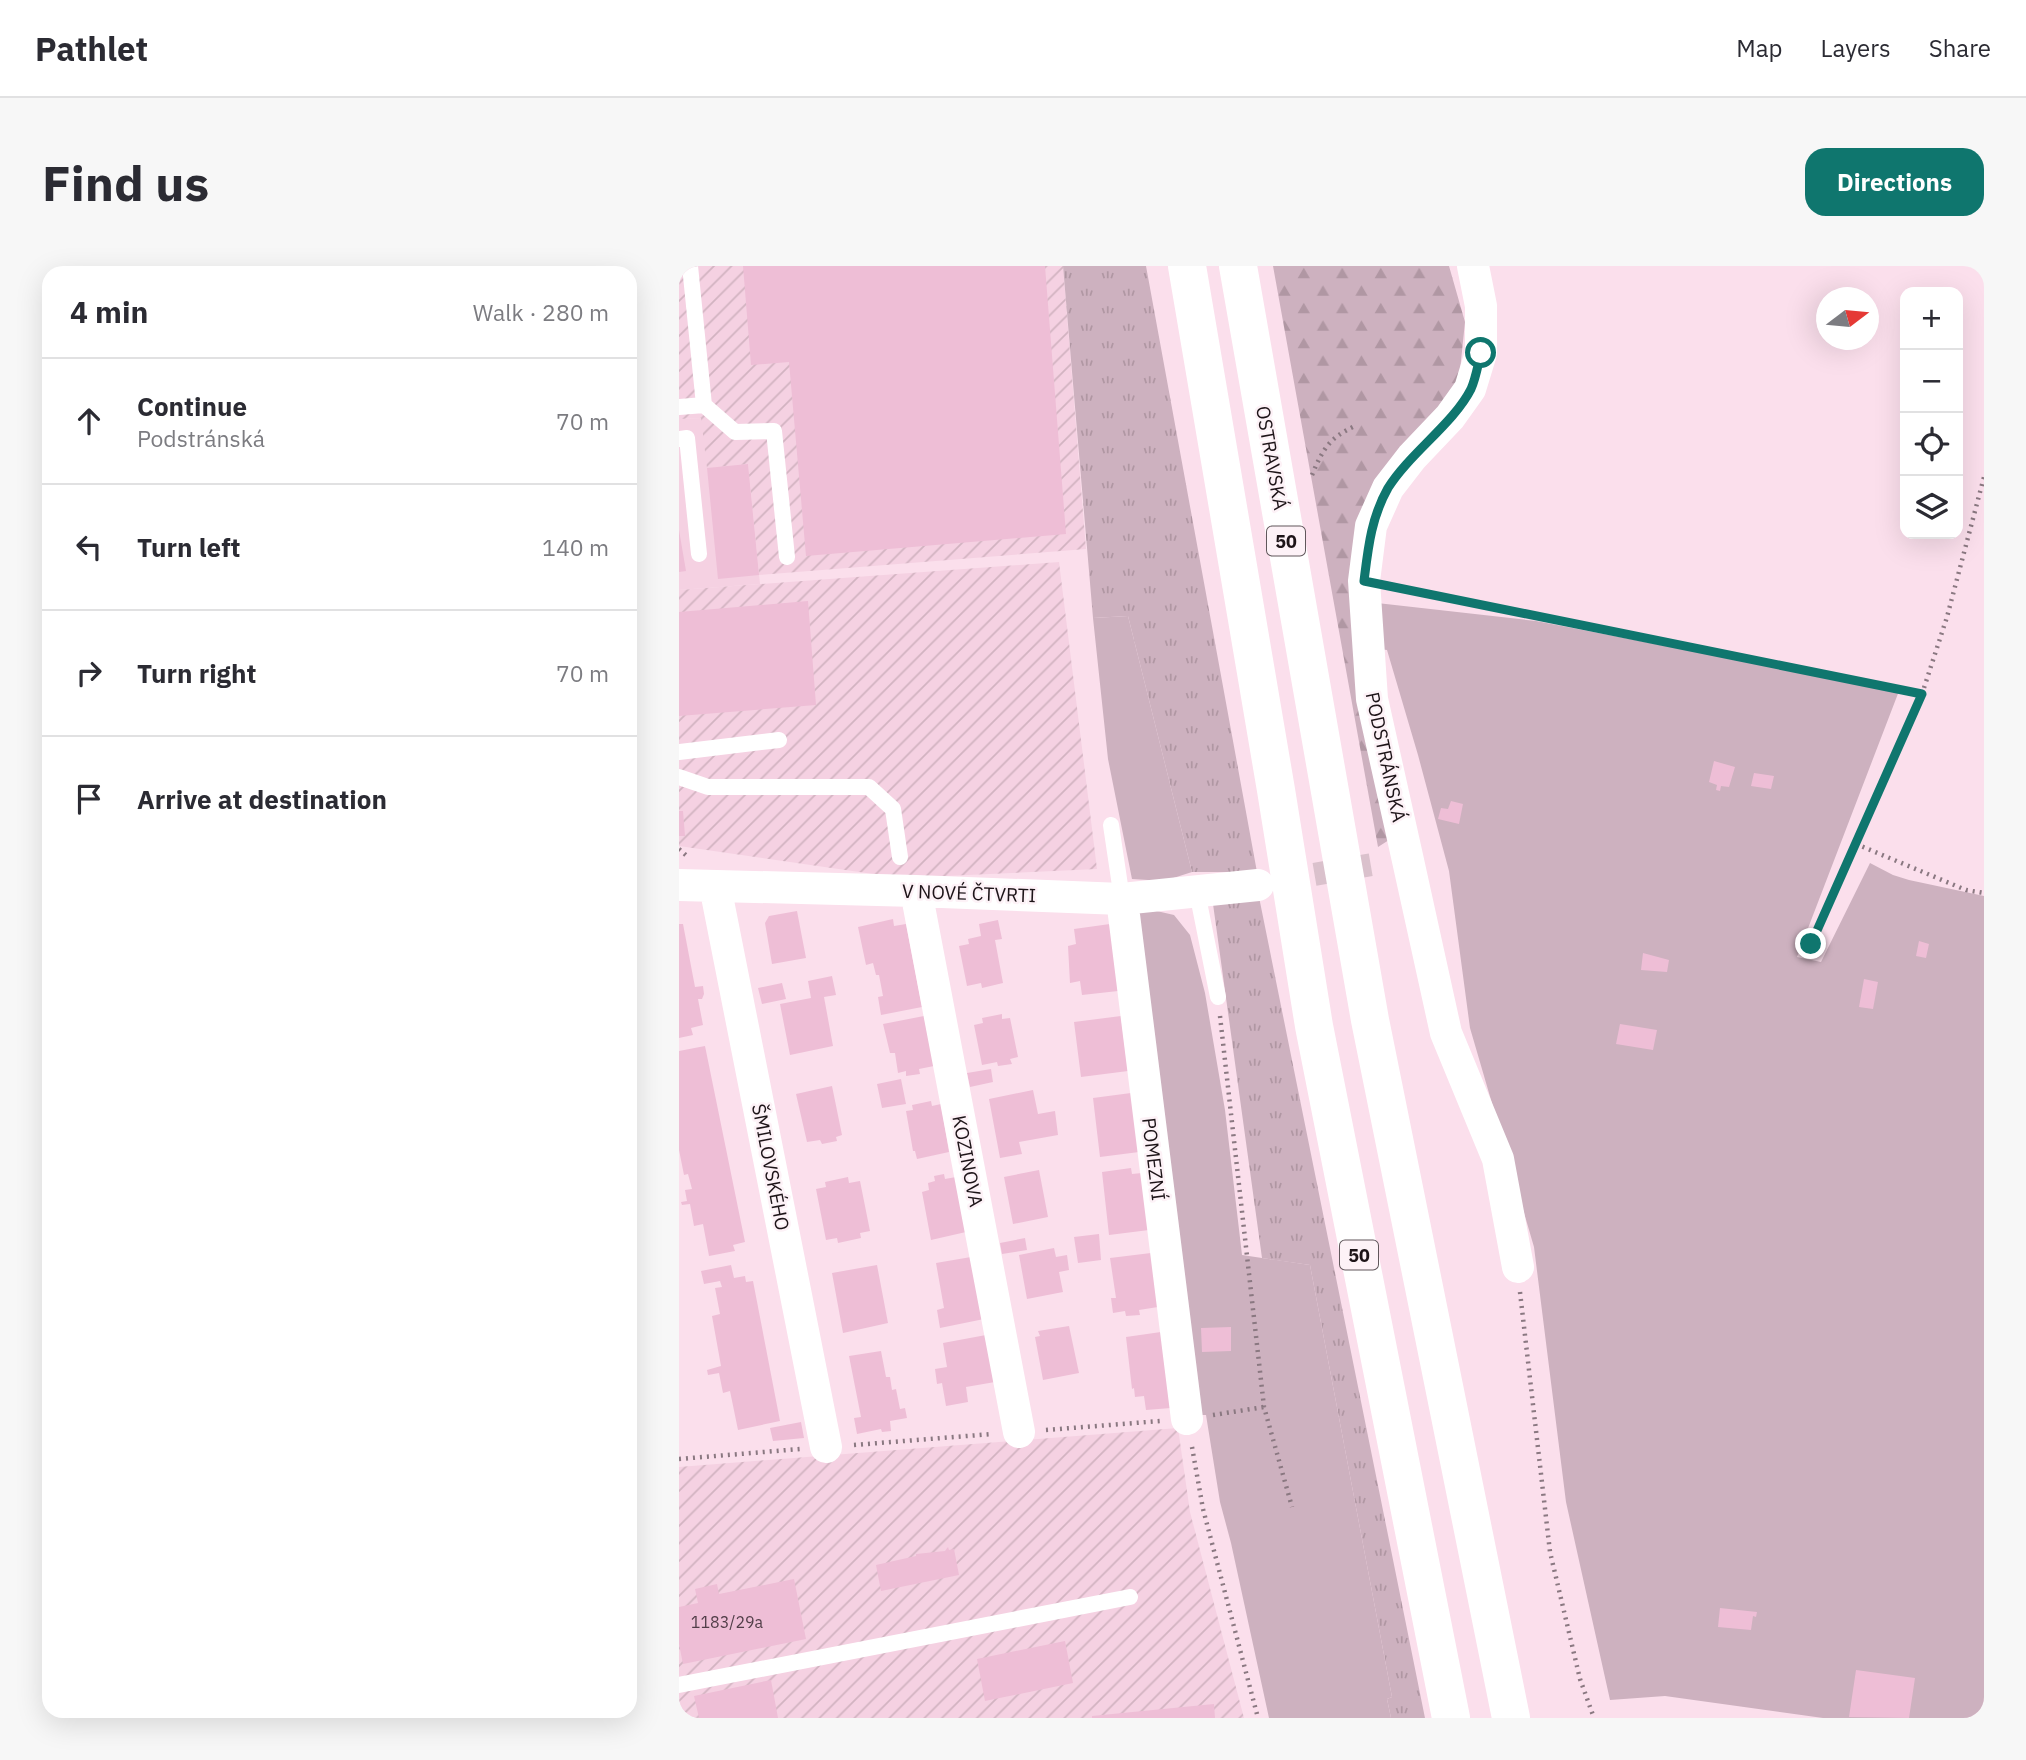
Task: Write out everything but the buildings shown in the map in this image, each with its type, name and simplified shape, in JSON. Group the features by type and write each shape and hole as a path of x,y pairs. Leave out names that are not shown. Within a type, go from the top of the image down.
{"highway":[{"name":"50","path":"1187,266 1314,1026 1451,1718"},
{"name":"OSTRAVSKÁ","path":"1238,266 1370,1020 1511,1718"}],"street":[{"name":"PODSTRÁNSKÁ","path":"1473,266 1481,306 1481,353 1471,389 1388,488 1371,526 1364,581 1372,699 1394,859 1446,1033 1498,1159 1518,1267"},
{"name":"V NOVÉ ČTVRTI","path":"679,885 1122,899 1258,885"},
{"name":"ŠMILOVSKÉHO","path":"715,886 826,1447"},
{"name":"KOZINOVA","path":"916,891 1019,1432"},
{"name":"POMEZNÍ","path":"1122,899 1187,1419"}],"lane":[{"path":"690,266 704,405 735,432 774,431 787,557"},
{"path":"679,407 704,405"},
{"path":"679,439 687,438 699,554"},
{"path":"679,752 779,740"},
{"path":"679,777 708,787 869,787 893,809 900,857"},
{"path":"1111,825 1122,899"},
{"path":"1197,892 1218,997"},
{"path":"679,1685 1130,1597"}],"path":[{"path":"1311,475 1322,450 1337,434 1355,426"},
{"path":"1811,944 1922,694 1947,617 1984,477"},
{"path":"1364,581 1922,694"},
{"path":"1856,844 1966,890 1984,894"},
{"path":"1218,997 1264,1407 1292,1507"},
{"path":"1518,1267 1550,1552 1580,1679 1594,1718"},
{"path":"679,1459 1187,1419 1264,1407"},
{"path":"1187,1419 1203,1509 1258,1718"}],"shaded area":[{"path":"679,266 1063,266 1086,549 759,575 748,464 707,468 701,418 679,419"},
{"path":"701,418 748,464 760,584 679,590 679,419"},
{"path":"1059,562 1097,869 901,878 679,846 679,590"},
{"path":"1178,1428 1190,1512 1244,1718 679,1718 679,1467"}],"green space":[{"path":"1063,266 1146,266 1257,872 1192,872 1128,616 1093,618"},
{"path":"1273,266 1449,266 1465,322 1458,390 1353,575 1389,840 1378,847"},
{"path":"1377,603 1536,621 1899,691 1797,957 1821,962 1870,863 1909,880 1984,896 1984,1718 1823,1718 1665,1696 1610,1700 1566,1502 1534,1247 1470,1028 1449,871 1387,650 1379,649"},
{"path":"1128,616 1192,872 1164,881 1132,879 1108,759 1093,618"},
{"path":"1259,897 1425,1718 1391,1718 1387,1699 1392,1697 1310,1265 1262,1258 1213,904"},
{"path":"1135,906 1174,915 1190,935 1205,993 1225,1110 1242,1255 1310,1265 1392,1697 1387,1699 1391,1718 1269,1718 1220,1502 1206,1415 1194,1415"}],"tunnel":[{"path":"1281,880 1381,863"}],"route":[{"path":"1481,353 1471,389 1388,488 1371,526 1364,581 1922,694 1811,944"}]}
